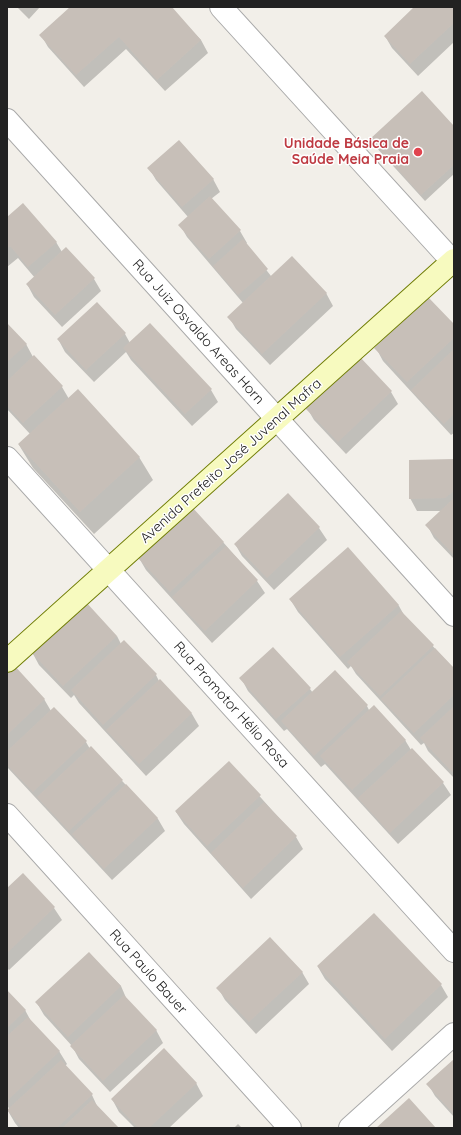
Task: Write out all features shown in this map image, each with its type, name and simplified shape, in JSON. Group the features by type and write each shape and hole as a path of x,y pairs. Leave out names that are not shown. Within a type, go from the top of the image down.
{"main road":[{"name":"Avenida Prefeito José Juvenal Mafra","path":"7,661 454,261"}],"street":[{"path":"221,7 454,261"},
{"name":"Rua Juiz Osvaldo Areas Horn","path":"7,120 454,615"},
{"name":"Rua Promotor Hélio Rosa","path":"7,458 454,951"},
{"name":"Rua Paulo Bauer","path":"7,815 290,1128"},
{"path":"350,1128 454,1034"}],"building":[{"path":"70,7 172,7 201,40 157,80 119,37 76,75 39,35"},
{"path":"414,7 454,7 454,23 410,64 384,36"},
{"name":"Unidade Básica de Saúde Meia Praia","path":"422,91 454,126 454,165 421,195 370,139"},
{"path":"179,140 214,179 182,207 147,168"},
{"path":"210,196 241,230 209,259 178,225"},
{"path":"23,203 57,242 28,267 10,246 7,249 7,217"},
{"path":"243,239 268,269 238,295 213,266"},
{"path":"66,247 95,278 55,315 26,284"},
{"path":"292,256 327,293 262,354 227,317"},
{"path":"428,297 454,324 454,338 407,382 374,348"},
{"path":"97,302 126,333 86,370 57,339"},
{"path":"7,323 27,344 7,362"},
{"path":"150,323 212,389 185,414 123,348"},
{"path":"454,349 454,414 444,424 411,390"},
{"path":"34,355 63,386 23,423 7,406 7,381"},
{"path":"360,357 392,391 338,442 305,408"},
{"path":"78,389 140,457 80,512 18,444"},
{"path":"454,459 454,491 445,498 409,499 409,460"},
{"path":"288,493 320,527 267,578 234,544"},
{"path":"454,498 454,555 425,525"},
{"path":"192,507 224,542 170,592 138,558"},
{"path":"226,546 258,580 205,631 172,597"},
{"path":"348,547 399,605 340,657 289,599"},
{"path":"85,601 117,636 63,686 31,652"},
{"path":"401,611 434,645 380,696 347,662"},
{"path":"124,640 157,674 103,725 71,690"},
{"path":"273,647 311,688 276,719 239,678"},
{"path":"435,648 454,668 454,695 414,733 381,699"},
{"path":"13,664 45,699 7,735 7,670"},
{"path":"335,670 368,705 314,756 281,721"},
{"path":"160,679 192,713 139,764 106,730"},
{"path":"374,705 406,740 352,790 320,756"},
{"path":"454,706 454,771 452,772 420,738"},
{"path":"54,707 87,741 33,792 7,765 7,751"},
{"path":"91,746 123,780 69,831 37,797"},
{"path":"412,748 444,782 390,833 358,798"},
{"path":"229,761 261,795 207,846 175,811"},
{"path":"126,784 158,818 104,869 72,834"},
{"path":"264,802 297,836 243,888 211,853"},
{"path":"23,873 55,907 7,953 7,888"},
{"path":"374,913 442,984 385,1039 317,966"},
{"path":"270,937 303,972 249,1022 216,988"},
{"path":"89,952 121,986 68,1037 35,1002"},
{"path":"7,990 26,1010 7,1028"},
{"path":"124,995 157,1030 103,1081 70,1046"},
{"path":"28,1017 60,1051 7,1101 7,1036"},
{"path":"164,1048 197,1083 149,1128 138,1128 111,1099"},
{"path":"454,1059 454,1114 426,1084"},
{"path":"61,1060 93,1094 57,1128 23,1128 7,1110"},
{"path":"409,1098 436,1128 376,1128"},
{"path":"92,1100 119,1128 62,1128"}],"place":[{"name":"Unidade Básica de Saúde Meia Praia","path":"418,152"}]}
